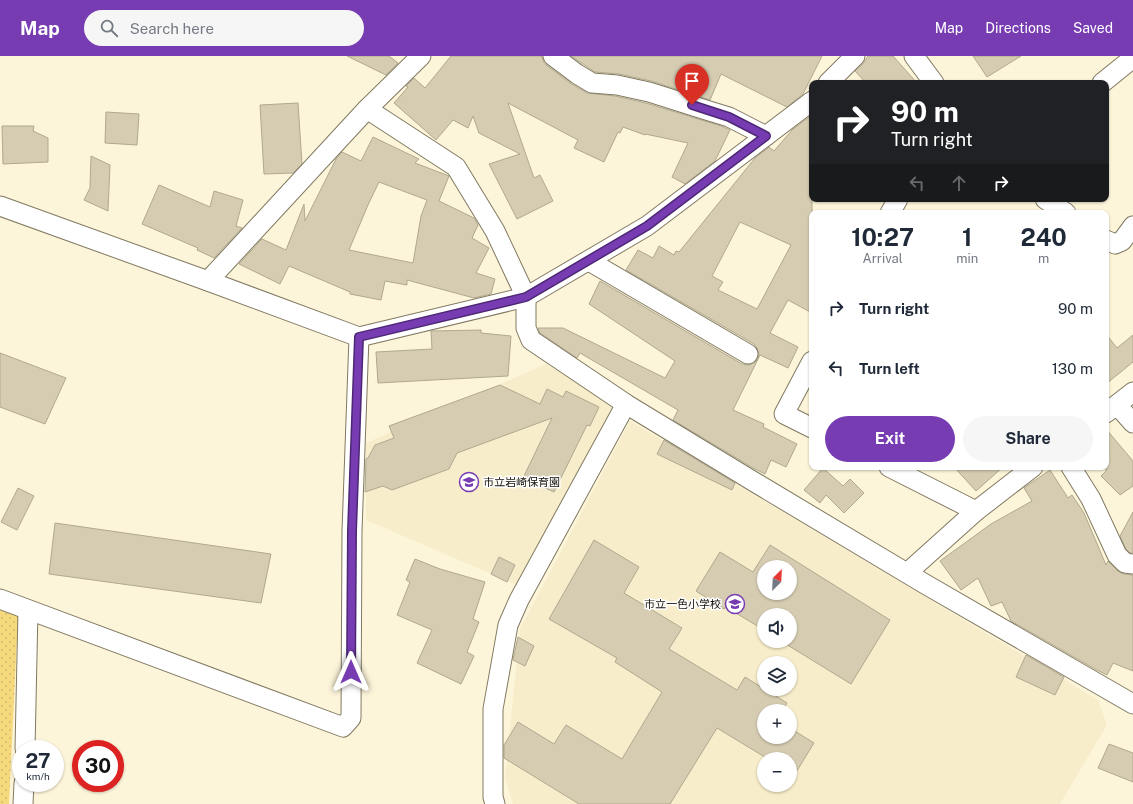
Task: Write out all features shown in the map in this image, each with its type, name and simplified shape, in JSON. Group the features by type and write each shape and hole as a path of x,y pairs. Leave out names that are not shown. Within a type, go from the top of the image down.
{"street":[{"path":"208,280 367,109 421,56"},
{"path":"553,56 592,83 617,85 649,92 729,117 766,136"},
{"path":"831,80 855,56"},
{"path":"914,56 932,80"},
{"path":"1106,80 1133,58"},
{"path":"0,206 208,280 359,337 526,297 647,226 809,104"},
{"path":"367,109 456,167 495,231 526,297 526,328 531,340 626,404 763,488 1133,704"},
{"path":"1050,202 1062,210"},
{"path":"1109,241 1115,244 1122,241 1133,226"},
{"path":"589,261 748,354"},
{"path":"0,599 343,727 351,718 352,531 359,337"},
{"path":"809,367 784,414 809,426"},
{"path":"1133,392 1112,409 1133,423"},
{"path":"495,804 493,797 493,709 508,625 519,600 626,404"},
{"path":"898,470 976,511"},
{"path":"907,573 976,511 1028,470"},
{"path":"1073,470 1091,499 1117,555 1125,563 1133,564"},
{"path":"25,740 28,610"},
{"path":"23,804 24,792"}],"shaded area":[{"name":"市立岩崎保育園","path":"546,364 614,404 517,585 366,520 366,443"},
{"name":"市立一色小学校","path":"630,421 1098,700 1107,725 1060,804 513,804 505,778 520,629"},
{"path":"0,609 18,616 9,804 0,804"}],"building":[{"path":"347,56 389,56 398,63 386,75"},
{"path":"451,56 542,56 546,65 570,83 587,93 615,96 646,103 730,130 715,161 685,184 672,177 688,143 645,135 623,127 620,133 618,132 604,162 574,148 578,140 508,103 534,178 540,175 553,201 517,219 489,164 520,154 479,133 473,116 468,128 453,120 436,140 394,103 408,87 406,86 414,78 425,88"},
{"path":"571,56 822,56 803,94 787,107 721,74 710,100 651,81 619,74 595,72"},
{"path":"868,56 893,56 914,80 863,80 855,71 863,64"},
{"path":"973,56 1021,56 987,77"},
{"path":"298,103 302,164 293,173 264,174 260,105"},
{"path":"106,112 139,114 137,145 105,143"},
{"path":"809,117 809,202 812,202 812,210 809,210 809,311 788,300 770,333 798,347 788,368 760,355 733,410 764,424 763,427 797,444 786,467 771,460 765,474 673,420 678,410 580,353 577,358 540,333 538,328 563,328 665,378 675,361 589,304 600,281 742,364 748,365 754,363 758,359 759,354 754,344 626,270 638,250 653,258 659,246 674,255 676,251 679,252 755,158 769,147 774,151 793,129","holes":["740,222 791,245 757,309 718,290 723,282 712,276"]},
{"path":"2,126 34,126 33,131 48,138 48,162 3,164"},
{"path":"373,137 419,159 415,163 449,176 439,201 474,218 478,225 472,238 489,248 476,273 495,279 491,294 474,298 407,280 407,285 385,281 381,300 350,294 350,292 289,266 280,284 239,264 262,239 286,250 304,204 305,221 336,159 342,152 361,161","holes":["379,182 427,200 421,216 413,263 349,250"]},
{"path":"91,156 110,165 108,211 84,200 90,188"},
{"path":"159,185 210,207 214,191 243,200 236,226 242,228 214,258 197,250 198,248 142,224"},
{"path":"481,330 481,333 511,336 508,376 378,383 376,352 432,349 431,331"},
{"path":"1133,335 1133,362 1109,382 1109,338 1117,348"},
{"path":"0,353 66,378 45,424 0,407"},
{"path":"500,385 540,404 547,389 563,397 566,391 599,407 590,426 587,425 554,492 523,478 552,418 457,453 449,469 392,490 383,486 365,492 366,459 375,445 394,438 389,426"},
{"path":"1109,433 1133,461 1133,486 1120,495 1101,476 1109,470"},
{"path":"664,440 735,483 732,490 657,454"},
{"path":"821,470 825,470 843,486 850,479 864,493 844,513 826,495 820,503 804,490"},
{"path":"957,470 1000,470 976,491"},
{"path":"1050,470 1068,498 1072,495 1084,513 1106,565 1108,561 1118,571 1124,574 1133,575 1133,671 1113,663 1107,675 1095,669 1011,621 1002,602 991,606 978,578 961,590 940,561 991,524 1032,501 1024,488"},
{"path":"18,488 34,496 17,530 1,522"},
{"path":"1133,512 1133,553 1130,553 1126,549 1120,536"},
{"path":"55,523 271,554 261,603 49,574"},
{"path":"594,540 639,567 624,593 682,628 669,649 737,690 745,677 757,684 757,696 776,696 787,703 757,704 757,744 797,744 797,732 814,743 797,771 797,752 757,752 717,728 670,804 579,804 504,758 504,745 518,722 554,744 566,725 622,759 662,692 615,662 617,658 549,619"},
{"path":"770,545 794,560 761,560"},
{"path":"720,552 753,572 757,566 757,600 797,600 797,562 890,620 851,684 792,648 797,648 797,608 757,608 757,626 726,607 724,609 696,591"},
{"path":"499,557 515,565 507,582 491,574"},
{"path":"415,559 440,569 485,582 473,619 479,622 467,652 474,656 461,684 417,663 432,630 397,615 410,582 406,580"},
{"path":"518,637 534,646 525,666 513,660"},
{"path":"1026,655 1064,677 1055,695 1016,677"},
{"path":"1109,744 1133,753 1133,782 1098,768"}],"place":[{"name":"市立岩崎保育園","path":"469,482"},
{"name":"市立一色小学校","path":"735,604"}],"route":[{"path":"351,672 352,531 359,337 526,297 647,226 766,136 729,117 692,105"}]}
